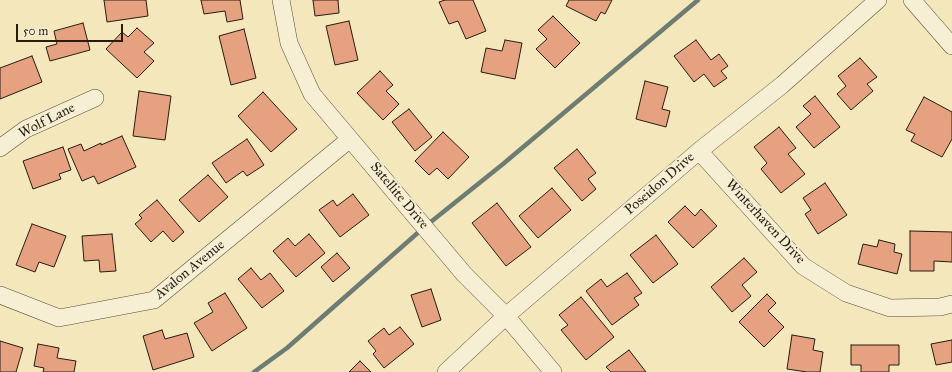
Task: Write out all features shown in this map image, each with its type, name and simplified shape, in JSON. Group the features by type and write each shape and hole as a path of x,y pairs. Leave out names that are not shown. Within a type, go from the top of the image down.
{"street":[{"name":"Satellite Drive","path":"281,0 289,43 312,94 464,274 506,316 553,372"},
{"name":"Poseidon Drive","path":"446,372 506,316 699,151 782,86 878,0"},
{"path":"912,0 952,46"},
{"name":"Wolf Lane","path":"0,148 26,129 95,98"},
{"name":"Avalon Avenue","path":"0,295 59,318 154,300 350,139"},
{"name":"Winterhaven Drive","path":"699,151 803,266 846,293 890,308 940,306 952,304"}],"building":[{"path":"104,0 146,0 148,16 107,22"},
{"path":"201,0 240,0 243,19 227,22 225,11 204,14"},
{"path":"313,0 338,0 339,13 315,16"},
{"path":"445,0 473,0 486,31 466,39 458,21 449,24 439,2"},
{"path":"569,0 612,0 605,14 601,12 596,21 566,6"},
{"path":"553,16 580,43 555,68 536,49 547,39 538,30"},
{"path":"349,21 358,60 335,65 326,26"},
{"path":"83,23 90,50 50,61 46,47 57,44 54,31"},
{"path":"137,28 154,43 144,52 154,61 137,78 106,49 122,32 128,37"},
{"path":"244,29 256,78 231,85 219,36"},
{"path":"505,40 522,43 515,79 481,72 486,48 502,51"},
{"path":"696,40 711,60 719,54 728,66 721,71 727,78 714,87 704,74 694,82 674,56"},
{"path":"32,56 42,82 0,99 0,68"},
{"path":"860,58 877,77 867,84 873,91 851,110 837,94 846,86 838,76"},
{"path":"380,71 393,85 386,91 399,104 383,120 357,93"},
{"path":"645,81 668,87 662,109 670,111 666,127 636,119"},
{"path":"139,91 171,96 165,140 133,136"},
{"path":"263,92 297,129 271,152 238,116"},
{"path":"815,96 840,127 814,148 796,127 811,114 803,106"},
{"path":"924,97 952,112 952,139 942,157 911,141 915,134 906,130"},
{"path":"409,109 432,137 415,151 392,122"},
{"path":"779,127 796,148 788,154 805,174 781,193 761,169 767,163 754,147"},
{"path":"443,132 469,157 448,179 437,168 429,175 415,161"},
{"path":"122,136 136,167 98,184 94,176 82,181 68,149 81,144 84,151"},
{"path":"247,139 264,165 247,176 243,171 226,183 212,163"},
{"path":"63,147 71,170 59,174 61,179 33,189 23,161"},
{"path":"577,149 596,173 588,179 596,189 582,201 554,168"},
{"path":"208,175 228,197 199,222 179,200"},
{"path":"825,183 847,215 818,234 805,214 811,210 803,198"},
{"path":"552,188 571,210 538,238 519,216"},
{"path":"353,194 369,215 340,237 319,210 333,200 337,206"},
{"path":"157,200 184,232 173,242 163,231 151,242 135,224 142,218 139,215"},
{"path":"497,203 531,247 506,266 472,223"},
{"path":"685,206 695,216 701,209 717,226 693,248 668,222"},
{"path":"32,224 66,236 54,267 39,262 35,272 16,265"},
{"path":"910,231 952,232 952,262 934,261 934,271 910,271"},
{"path":"112,234 116,271 100,272 99,260 84,261 82,236"},
{"path":"309,234 325,253 296,277 273,251 288,238 295,246"},
{"path":"656,235 678,264 653,283 630,255"},
{"path":"879,240 895,244 894,252 902,254 897,274 858,264 863,244 877,247"},
{"path":"337,253 350,268 333,282 321,267"},
{"path":"744,258 757,272 742,285 751,296 732,312 711,287"},
{"path":"251,268 261,280 270,273 284,291 262,308 238,279"},
{"path":"627,273 642,293 634,298 639,305 612,325 586,291 601,279 607,287"},
{"path":"431,289 441,320 422,327 411,295"},
{"path":"225,293 247,328 212,351 194,323 213,312 208,303"},
{"path":"767,294 776,303 768,311 784,327 764,347 739,322"},
{"path":"581,297 614,337 586,360 561,330 568,325 559,315"},
{"path":"400,327 414,344 384,368 373,354 376,351 368,341 384,328 389,335"},
{"path":"162,330 165,339 187,333 194,357 153,370 143,336"},
{"path":"792,335 815,339 813,350 823,352 820,372 787,369"},
{"path":"952,340 952,362 936,365 931,344"},
{"path":"0,341 23,348 16,372 0,372"},
{"path":"38,344 59,348 57,358 76,361 74,372 43,372 44,368 34,366"},
{"path":"851,345 899,345 899,365 889,365 889,372 861,372 861,365 851,365"},
{"path":"629,350 646,372 611,372 606,367"},
{"path":"360,361 371,372 349,372"}],"waterway":[{"path":"427,225 503,164 698,0"},
{"path":"254,372 287,348 421,230"}]}
